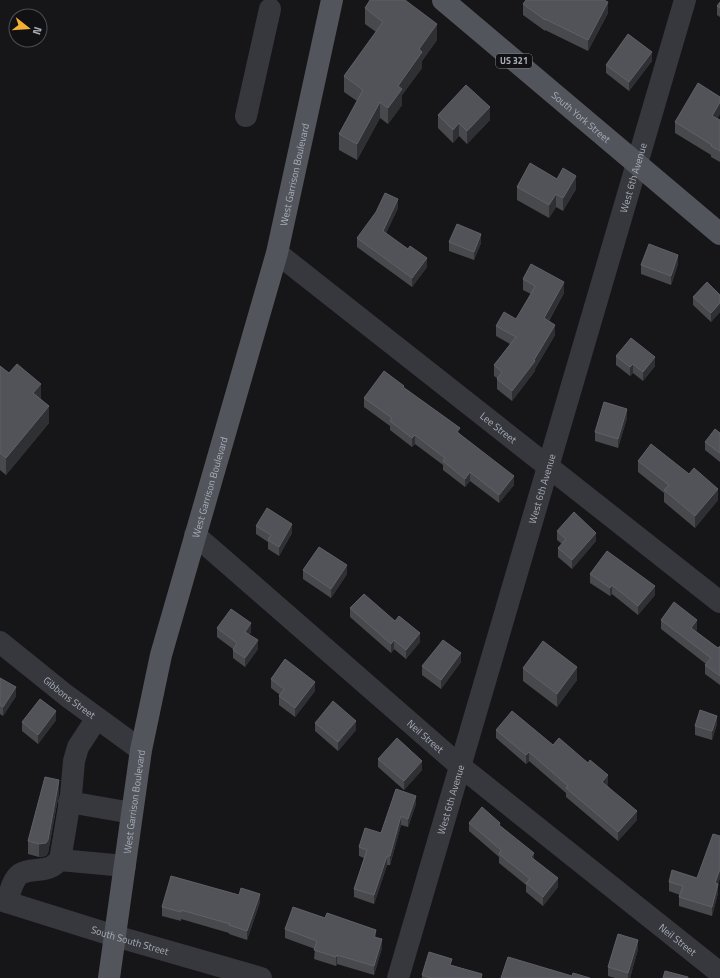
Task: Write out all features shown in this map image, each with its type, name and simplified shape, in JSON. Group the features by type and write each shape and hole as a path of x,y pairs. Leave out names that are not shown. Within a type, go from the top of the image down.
{"main road":[{"name":"West Garrison Boulevard","path":"109,978 141,750 161,654 277,252 332,0"},
{"name":"South York Street","path":"443,0 720,234"}],"street":[{"name":"West 6th Avenue","path":"398,978 685,0"},
{"path":"246,116 272,3"},
{"name":"Lee Street","path":"277,252 720,602"},
{"name":"Neil Street","path":"195,535 460,766 720,973"},
{"name":"Gibbons Street","path":"0,642 67,696 141,750"},
{"path":"4,901 12,885 20,874 28,871 48,868 60,860 70,802 74,761 78,747 97,718"},
{"path":"70,802 132,813"},
{"path":"60,860 125,866"},
{"name":"South South Street","path":"4,901 115,936 261,978"}],"building":[{"path":"370,0 405,0 437,24 419,49 422,52 398,86 402,89 388,108 380,102 357,144 339,134 363,90 344,76 383,22 365,8"},
{"path":"526,0 604,0 608,2 588,40 545,20 523,4"},
{"path":"628,34 652,52 629,82 606,65"},
{"path":"698,83 720,97 720,102 712,116 720,120 720,151 675,122"},
{"path":"466,85 490,107 467,131 459,123 453,130 438,115"},
{"path":"530,163 557,179 563,168 576,176 563,198 556,194 549,205 517,187"},
{"path":"385,193 398,199 383,231 408,249 410,246 427,258 412,278 357,238 376,212"},
{"path":"457,224 481,234 474,252 449,242"},
{"path":"649,244 678,255 671,276 641,265"},
{"path":"531,264 564,282 544,318 555,325 534,360 535,361 512,391 497,379 502,372 494,365 516,337 496,326 504,312 516,319 532,292 535,286 523,279"},
{"path":"707,282 720,295 720,303 711,313 693,297"},
{"path":"631,338 655,357 643,372 633,364 630,367 616,356"},
{"path":"17,364 41,384 33,393 49,406 6,458 0,453 0,366 9,373"},
{"path":"384,371 404,386 403,387 460,428 457,432 514,476 499,495 470,472 465,479 443,461 445,458 415,435 412,438 390,421 392,418 364,398"},
{"path":"604,402 627,409 618,439 595,432"},
{"path":"715,429 720,433 720,453 705,442"},
{"path":"651,444 689,474 694,468 718,489 695,516 664,490 669,485 638,461"},
{"path":"267,508 292,524 279,547 268,540 271,535 256,526"},
{"path":"574,512 596,533 572,560 558,548 566,539 557,531"},
{"path":"319,547 347,565 331,589 303,570"},
{"path":"607,551 655,586 638,606 612,585 610,588 590,574"},
{"path":"364,594 395,621 399,616 420,633 406,650 394,640 391,644 350,608"},
{"path":"674,602 697,620 691,628 718,648 720,646 720,676 705,665 711,658 661,620"},
{"path":"231,609 251,623 245,632 258,640 245,658 233,650 237,643 217,628"},
{"path":"443,640 461,653 441,680 422,666"},
{"path":"543,641 577,667 557,694 523,668"},
{"path":"285,659 315,682 295,708 279,696 284,689 271,679"},
{"path":"0,678 16,687 3,707 0,705"},
{"path":"40,699 56,711 38,735 22,722"},
{"path":"333,701 356,721 338,742 315,723"},
{"path":"700,710 717,716 712,731 695,726"},
{"path":"512,711 553,745 559,738 588,763 590,760 608,775 602,782 637,811 618,832 566,788 568,786 529,752 526,755 496,730"},
{"path":"397,738 422,761 404,781 378,759"},
{"path":"45,777 59,780 48,840 46,843 39,844 28,841"},
{"path":"396,789 416,796 408,819 401,816 390,856 387,856 374,895 354,889 367,850 359,847 365,828 381,833"},
{"path":"482,807 500,823 499,825 534,853 531,857 558,878 543,897 526,883 530,879 499,854 501,850 469,823"},
{"path":"713,834 720,836 720,869 715,883 718,884 712,907 679,897 683,886 669,882 672,870 697,878"},
{"path":"171,876 239,895 241,888 260,894 247,931 229,925 230,924 181,910 181,912 162,907"},
{"path":"293,907 325,918 327,913 376,930 374,937 382,939 374,966 314,950 317,941 285,929"},
{"path":"618,934 638,940 628,973 608,967"},
{"path":"429,952 452,959 450,965 482,974 481,978 432,978 422,975"},
{"path":"508,957 572,976 573,973 590,978 501,978"},
{"path":"665,971 688,977 688,978 663,978"}]}
